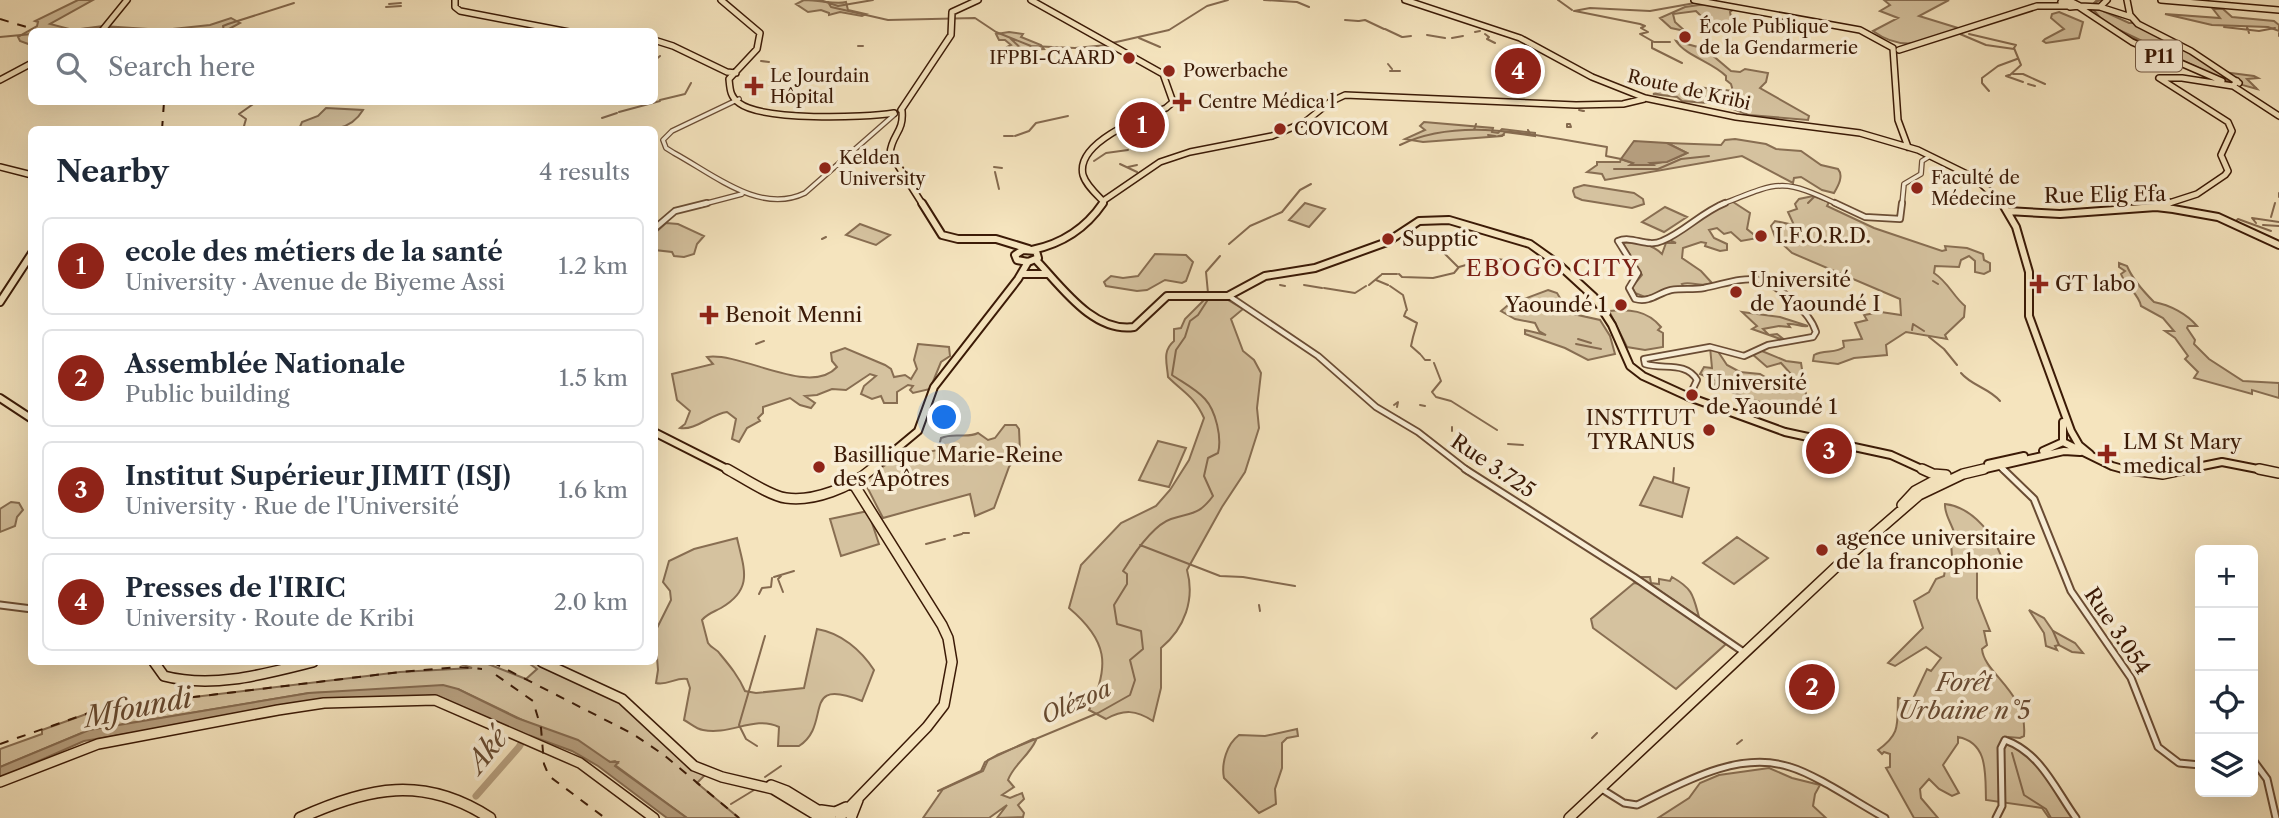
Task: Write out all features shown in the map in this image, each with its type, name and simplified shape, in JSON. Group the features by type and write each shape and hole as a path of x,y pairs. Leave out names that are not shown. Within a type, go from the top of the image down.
{"highway":[{"path":"300,818 350,797 394,789 432,790 462,799 490,818"},
{"path":"307,818 345,802 379,794 416,793 462,799"}],"main road":[{"path":"105,28 127,0"},
{"path":"454,0 452,7 459,12 541,28"},
{"path":"454,0 455,7 460,11 548,28"},
{"path":"723,0 760,33 757,49 732,74 728,86 738,100 754,110 778,114 898,112"},
{"path":"898,112 948,40 953,29 951,19 954,9 978,0"},
{"path":"1031,0 1164,74 1174,100 1166,108 1108,136 1087,152 1082,163 1083,174 1102,199"},
{"name":"Route de Kribi","path":"1405,0 1518,37 1641,99 1754,120 1838,128 1908,145"},
{"path":"2079,6 2094,6 2107,0"},
{"path":"2127,0 2131,17"},
{"path":"2161,0 2279,10"},
{"path":"1698,1 1860,30 1897,49 2032,6 2064,2"},
{"path":"1698,1 1861,29 1897,49 2047,4 2064,2"},
{"name":"P11","path":"2064,2 2079,6 2130,42 2213,81"},
{"path":"2047,4 2094,6 2131,17 2146,29 2187,49 2236,86"},
{"name":"P11","path":"2079,6 2132,42 2236,86 2275,114"},
{"path":"658,42 732,74"},
{"path":"1897,49 1895,58 1898,120 1908,145 1975,178 2007,211 2016,226 2029,272 2029,316 2073,435 2090,454"},
{"path":"0,80 28,65"},
{"path":"2156,207 2197,194 2227,173 2221,155 2232,141 2232,129 2225,120 2159,78 2213,81 2236,86"},
{"name":"P11","path":"2236,86 2275,114"},
{"path":"1018,252 1015,258 1031,257 1065,243 1102,199 1116,193 1142,172 1160,162 1190,152 1272,136 1309,120 1337,99 1357,95 1576,105 1641,99"},
{"path":"898,112 903,127 891,143 890,153 937,230 951,238 990,239 1011,243 1051,275 1083,311 1125,328 1134,327 1167,296 1229,296 1265,276 1315,268 1387,242 1424,220 1445,217 1525,243 1558,264 1594,296 1604,309 1630,366 1643,376 1689,397 1785,432 1891,455 1933,474 1946,475 1998,465"},
{"path":"1908,145 1972,178 2007,211 2024,267 2024,314 2065,428 2066,445"},
{"path":"0,167 28,174"},
{"path":"2177,200 2178,205 2190,211"},
{"name":"Rue Elig Efa","path":"2007,211 2074,214 2156,207 2190,211 2218,217 2279,245"},
{"path":"1011,243 1018,252 1031,257"},
{"path":"658,434 784,498 809,497 853,483 918,430 934,387 1022,274 1031,257"},
{"path":"1014,284 1031,257"},
{"path":"0,302 28,263"},
{"path":"1022,274 1051,275"},
{"path":"0,398 28,416"},
{"path":"2066,445 2073,435"},
{"path":"2066,445 2129,471 2150,474 2222,462 2279,473"},
{"path":"1912,464 1937,481 2066,445 2099,460"},
{"path":"1569,818 1894,515 1946,475"},
{"path":"548,665 622,699 694,766 786,795 815,815 838,818 937,716 947,693 952,662 948,638 942,625 853,483"},
{"path":"155,665 164,676 191,682 258,674 299,665"},
{"path":"0,782 98,744 306,705 426,700 449,705 580,763 654,818"},
{"path":"815,815 835,812 861,796"},
{"path":"851,818 861,796"}],"street":[{"path":"738,100 672,131 663,140 666,148 743,194 776,201 802,196 898,112"},
{"path":"1689,397 1697,380 1692,372 1679,368 1651,367 1645,364 1644,359 1693,348 1710,348 1744,356 1768,345 1813,337 1816,332 1815,324 1776,285 1756,278 1738,277 1699,288 1668,291 1645,302 1635,299 1629,288 1638,273 1637,267 1618,241 1625,238 1649,244 1661,242 1712,208 1767,186 1779,184 1806,189 1864,217 1900,219 1904,184 1921,174 1922,161 1930,156"},
{"path":"658,226 676,211 743,194"},
{"name":"Rue 3.725","path":"1229,296 1318,356 1376,407 1418,432 1465,469 1634,577 1746,654"},
{"name":"Rue 3.054","path":"1998,465 2024,486 2034,499 2071,591 2131,678 2158,747 2179,763 2195,765"},
{"path":"0,605 28,608"},
{"path":"1996,818 2002,806 2001,748 2002,742 2007,740 2019,744 2029,752 2076,818"},
{"path":"1600,788 1624,803 1637,804 1712,771 1758,764 1779,764 1793,767 1885,818"},
{"path":"2258,764 2268,779 2276,818"}],"green space":[{"path":"78,0 93,0 50,24 65,28 34,28 38,22 35,21"},
{"path":"804,0 846,2 848,10 866,14 862,16 840,12 829,15 821,10 808,12 796,4"},
{"path":"1884,0 1949,0 1919,16 1958,28 1915,43 1895,42 1884,38 1873,31 1898,18 1880,11 1890,5"},
{"path":"2097,0 2107,0 2104,5 2109,10 2105,12 2129,23 2136,23 2223,72 2258,78 2247,79 2257,89 2190,67 2127,35 2087,10"},
{"path":"1706,4 1734,9 1730,12 1731,17 1738,21 1717,26 1724,32 1718,33 1710,28 1715,26 1696,11 1673,14 1675,22 1685,31 1671,28 1660,18 1685,7"},
{"path":"2213,9 2223,9 2232,17 2274,21 2279,25 2279,31 2268,27 2212,25 2165,14 2220,18"},
{"path":"2059,12 2083,22 2079,38 2046,43 2043,41 2045,39 2064,29 2051,18 2052,14"},
{"path":"231,18 240,23 231,28 182,28 210,25"},
{"path":"103,26 133,28 88,28"},
{"path":"28,31 28,44 20,41 18,37"},
{"path":"996,34 1023,34 1021,37 1041,45 1044,49 1028,50 1028,53 1011,57 1007,47 1011,45 1005,40 999,40"},
{"path":"1676,41 1705,49 1731,71 1740,72 1745,69 1768,73 1766,82 1760,88 1809,116 1808,120 1749,115 1720,104 1682,101 1677,97 1653,94 1688,86 1733,91 1726,76 1686,51"},
{"path":"326,108 363,110 345,126 300,126 302,122 318,116"},
{"path":"1424,122 1493,128 1492,132 1498,133 1502,129 1535,133 1535,136 1505,132 1502,136 1423,142 1405,139 1425,130 1420,126"},
{"path":"1725,140 1766,144 1776,149 1801,151 1821,165 1838,169 1839,184 1834,193 1822,190 1801,177 1794,178 1793,183 1742,156 1605,180 1602,174 1587,172 1597,165 1597,162 1620,162 1621,159 1638,164 1655,164 1687,153 1667,143 1721,145"},
{"path":"1584,185 1634,193 1643,199 1644,204 1632,208 1575,197 1574,188"},
{"path":"1813,196 1829,202 1827,206 1874,228 1942,251 1946,250 1945,246 1967,248 1983,254 1984,260 1990,263 1990,271 1984,274 1975,272 1975,261 1969,256 1961,260 1959,267 1935,266 1934,273 1965,306 1964,317 1945,335 1947,339 1906,332 1886,345 1887,355 1854,358 1838,364 1813,361 1814,355 1818,353 1844,347 1843,341 1862,339 1855,323 1867,320 1864,315 1881,312 1901,315 1900,299 1792,253 1775,237 1771,226 1775,221 1794,225 1788,212 1797,209 1795,204 1799,199"},
{"path":"1730,200 1750,213 1747,229 1758,238 1741,241 1731,232 1724,234 1717,228 1709,230 1714,238 1727,244 1727,250 1720,251 1701,242 1683,248 1682,258 1701,271 1712,283 1682,284 1684,287 1645,297 1635,293 1632,287 1642,275 1623,243 1644,244 1662,254 1666,243 1676,243 1667,239"},
{"path":"1305,203 1325,209 1309,227 1289,220"},
{"path":"1665,207 1687,217 1664,232 1642,222"},
{"path":"666,223 678,224 704,236 697,244 694,254 674,256 672,252 658,250 658,230"},
{"path":"860,224 890,235 876,245 846,235"},
{"path":"1155,254 1186,255 1193,262 1186,281 1182,283 1165,280 1147,290 1137,291 1106,286 1104,282 1111,276 1138,276"},
{"path":"2119,263 2127,266 2154,302 2178,311 2197,326 2187,328 2195,340 2194,344 2209,359 2243,381 2279,383 2279,398 2252,390 2252,394 2194,378 2198,372 2185,359 2188,356 2175,338 2165,331 2174,331 2163,318 2141,306 2123,279 2121,274 2125,271 2119,267"},
{"path":"1548,290 1557,293 1569,313 1600,320 1610,336 1615,354 1588,360 1565,348 1525,334 1525,330 1546,335 1539,331 1535,323 1515,319 1501,311 1508,305"},
{"path":"1205,299 1228,300 1243,309 1231,319 1243,351 1254,360 1261,373 1257,408 1259,428 1245,472 1187,570 1189,602 1182,622 1161,648 1161,688 1153,721 1130,712 1106,719 1089,710 1096,694 1102,666 1098,642 1082,620 1069,608 1081,565 1121,523 1156,506 1189,460 1204,418 1192,400 1168,377 1166,358 1174,341 1174,329 1181,328 1185,319"},
{"path":"1609,311 1631,311 1656,321 1661,327 1658,330 1663,333 1663,347 1645,350 1627,347"},
{"path":"1742,312 1780,317 1808,326 1788,324 1790,327 1763,329 1769,335 1752,329 1757,326"},
{"path":"1777,334 1786,341 1769,335"},
{"path":"918,344 949,347 950,356 941,362 930,389 913,393 910,390 913,386 908,385 897,392 897,403 884,403 881,396 872,399 861,394 864,386 876,376 870,374 846,390 832,389 805,396 815,403 811,408 790,398 763,407 763,413 758,418 760,421 747,428 739,442 732,439 736,419 727,412 691,427 680,428 685,424 690,411 677,400 672,374 713,364 707,357 722,357 793,376 810,377 825,375 837,367 832,361 831,353 845,348 885,365 891,369 894,377 905,375 911,379 917,369 914,360"},
{"path":"1710,347 1717,350 1727,365 1740,372 1760,374 1777,384 1791,374 1781,363 1767,367 1751,353 1757,349 1786,361 1801,363 1808,407 1804,410 1783,401 1777,408 1714,386 1716,381 1700,374 1704,367 1712,368"},
{"path":"1005,425 1016,425 1019,429 1020,451 1009,467 994,508 975,516 970,494 883,518 865,483 867,478 894,459 938,450 941,438 978,433 988,440 995,438"},
{"path":"1158,441 1186,448 1169,487 1139,480"},
{"path":"1654,477 1689,488 1682,517 1640,505"},
{"path":"11,502 19,503 23,510 17,517 15,526 0,532 0,509"},
{"name":"Forêt Urbaine n°5","path":"1945,504 1965,511 1983,525 1996,544 2003,564 1977,567 1977,598 1990,631 1984,631 1987,645 1982,649 1985,658 2013,696 2023,721 2024,736 2009,737 2010,741 2025,749 2077,818 2049,818 2042,808 1986,800 1985,771 1980,753 1968,740 1958,737 1958,743 1943,765 1959,793 1952,796 1929,779 1920,789 1921,798 1938,818 1914,818 1886,768 1890,767 1890,754 1882,754 1878,750 1891,739 1896,728 1898,698 1912,701 1927,669 1931,671 1941,658 1926,647 1895,666 1888,663 1923,628 1914,601 1929,592 1936,579 1944,576 1947,559 1952,556 1951,543 1956,542"},
{"path":"868,511 879,544 841,556 830,519"},
{"path":"1737,537 1768,558 1734,584 1703,563"},
{"path":"737,538 744,569 742,586 731,601 702,620 708,643 731,667 745,691 756,693 804,688 817,629 850,643 874,670 862,701 830,694 823,698 809,737 799,746 778,746 779,727 770,724 751,724 713,731 703,730 684,720 690,688 687,679 656,683 658,626 671,600 670,591 663,582 669,561 694,549"},
{"path":"1639,577 1650,577 1651,583 1659,584 1659,579 1670,581 1672,577 1679,581 1691,593 1699,617"},
{"path":"1634,583 1640,584 1727,643 1676,689 1593,628 1591,619"},
{"path":"2029,610 2044,618 2053,631 2075,643 2083,653 2072,652 2059,645 2055,646 2057,650 2046,646 2044,633"},
{"path":"463,665 491,665 526,679 537,669 531,665 548,665 622,699 689,762 708,772 697,783 739,818 687,818 615,765 618,763 615,761 610,762 458,689 309,693 89,730 0,767 0,749 42,734 42,730 103,708 400,672 472,668"},
{"path":"1297,729 1298,736 1287,738 1282,743 1282,768 1275,789 1276,804 1259,813 1224,778 1223,766 1228,749 1239,735 1265,736"},
{"path":"1036,740 1033,746 1008,780 1014,787 1002,795 1010,798 1022,793 1024,799 1018,805 1024,813 1023,817 997,818 1007,805 989,818 923,818 943,789 983,771 988,760"},
{"path":"1769,768 1792,778 1820,785 1813,806 1826,818 1658,818 1689,798 1700,783 1719,775"}],"shaded area":[{"path":"1634,141 1667,143 1687,153 1667,162 1650,163 1653,165 1630,165 1633,163 1621,159"},
{"path":"443,685 458,689 517,718 578,740 610,762 618,762 615,766 687,818 667,818 598,766 572,751 509,728 435,695 222,718 84,741 0,778 0,767 89,730 309,693"}],"waterway":[{"path":"820,0 828,3"},
{"path":"828,3 838,6 873,0"},
{"path":"1112,43 1169,30 1207,6 1228,0"},
{"path":"1264,0 1297,2 1309,7"},
{"path":"1558,0 1572,10"},
{"path":"2093,4 2100,0"},
{"path":"223,28 228,24 294,3"},
{"path":"389,4 401,3"},
{"path":"828,3 831,7 888,20 975,18 996,32 1031,46 1075,48 1107,45"},
{"path":"1574,11 1590,8 1650,11 1695,3"},
{"path":"386,7 401,6"},
{"path":"2092,8 2102,20"},
{"path":"1575,11 1640,24 1645,26 1641,28 1648,32 1640,34 1654,42 1670,42"},
{"path":"1345,20 1358,21"},
{"path":"1359,21 1365,20 1384,29"},
{"path":"93,28 102,27"},
{"path":"108,27 115,28"},
{"path":"2224,27 2248,30"},
{"path":"2248,30 2275,28"},
{"path":"1385,29 1402,37"},
{"path":"2119,30 2211,74"},
{"path":"1475,32 1480,31"},
{"path":"0,37 28,34"},
{"path":"1485,34 1489,37 1487,39 1495,43"},
{"path":"1960,34 1986,45 2014,49"},
{"path":"1969,34 2016,45 2014,48 2021,65 2010,75"},
{"path":"1427,35 1445,38"},
{"path":"1403,37 1411,36"},
{"path":"1452,38 1463,36"},
{"path":"1010,38 1031,58"},
{"path":"1139,38 1160,47"},
{"path":"1652,42 1652,48 1682,63"},
{"path":"858,46 863,46"},
{"path":"1989,91 1982,83 1982,78 1998,66 2017,59"},
{"path":"761,61 769,62"},
{"path":"1388,64 1392,69"},
{"path":"1390,71 1400,71"},
{"path":"2013,74 2023,74 2045,84"},
{"path":"2009,75 2006,76 2023,82"},
{"path":"2223,79 2234,82"},
{"path":"660,100 685,94 691,83"},
{"path":"2028,84 2035,86"},
{"path":"244,126 246,119 239,114 252,105"},
{"path":"619,112 645,105"},
{"path":"1583,111 1579,110 1584,111"},
{"path":"602,118 617,113"},
{"path":"1015,136 1029,131 1036,123 1068,116"},
{"path":"1474,130 1476,124"},
{"path":"1567,124 1570,124 1571,127 1567,127 1567,124"},
{"path":"1528,130 1529,134"},
{"path":"1400,145 1449,131 1529,134"},
{"path":"1529,134 1607,147 1606,156 1621,159"},
{"path":"1488,135 1495,136"},
{"path":"1499,136 1504,135"},
{"path":"1004,136 1013,136"},
{"path":"1094,161 1106,153 1128,150"},
{"path":"1614,169 1658,169 1681,159 1709,156"},
{"path":"1120,164 1137,172"},
{"path":"1128,167 1137,165"},
{"path":"994,167 1002,168"},
{"path":"995,172 999,189"},
{"path":"1229,244 1250,226 1282,212 1300,190 1311,184"},
{"path":"1808,203 1816,195"},
{"path":"2271,217 2275,203"},
{"path":"2256,223 2252,218 2279,222"},
{"path":"2236,221 2238,219 2271,231"},
{"path":"2263,225 2279,226"},
{"path":"822,239 826,237"},
{"path":"1445,254 1458,267"},
{"path":"1208,293 1206,272 1220,256"},
{"path":"1399,274 1402,277 1433,278 1454,273 1459,267 1490,258 1504,260"},
{"path":"1382,274 1397,274"},
{"path":"1369,285 1381,275"},
{"path":"1376,280 1388,285"},
{"path":"1933,281 1938,284"},
{"path":"1280,285 1285,286"},
{"path":"1304,285 1322,288"},
{"path":"1324,288 1355,293 1366,286"},
{"path":"1390,286 1403,295 1407,310"},
{"name":"Olézoa","path":"1141,545 1164,522 1199,510 1213,496 1204,476 1208,458 1218,453 1215,417 1201,395 1172,375 1176,350 1185,337 1190,321 1198,315 1209,298"},
{"path":"1406,311 1404,316 1417,323 1411,346 1420,354"},
{"path":"1912,330 1913,324 1924,331"},
{"path":"1929,337 1944,349 1957,365"},
{"path":"1578,339 1591,343"},
{"path":"756,344 764,341"},
{"path":"1576,344 1601,349"},
{"path":"1421,355 1425,360 1430,360"},
{"path":"1434,363 1441,381 1432,392 1436,397 1451,401 1497,430"},
{"path":"1961,373 2000,401"},
{"path":"1394,405 1398,402 1397,407"},
{"path":"1420,405 1425,406"},
{"path":"1391,414 1400,418"},
{"path":"1508,444 1523,445"},
{"path":"1673,482 1674,468"},
{"path":"963,533 969,533"},
{"path":"954,536 962,534"},
{"path":"926,544 945,539"},
{"name":"Olézoa","path":"938,791 981,771 985,762 997,755 1098,713 1130,695 1135,680 1130,660 1143,649 1141,631 1117,624 1114,605 1127,584 1127,574 1123,571 1141,545"},
{"path":"1141,545 1220,576 1295,586"},
{"path":"774,577 794,571"},
{"path":"781,576 778,579 783,592"},
{"path":"759,594 762,588 771,587 772,578"},
{"path":"1259,605 1260,611"},
{"path":"2053,631 2059,645"},
{"path":"757,746 746,739 739,725 765,636"},
{"path":"1592,738 1597,733"},
{"name":"Aké","path":"476,796 519,747 526,735"},
{"path":"1737,744 1742,740"},
{"path":"2012,753 2024,795 2046,809 2051,818"},
{"path":"765,777 781,766"},
{"path":"731,804 754,790"}],"railway":[{"path":"0,19 30,28"},
{"path":"162,126 164,105"},
{"path":"498,665 633,734 664,755 739,818"},
{"path":"0,744 103,708 400,672 458,667 482,669"},
{"path":"496,675 533,701 541,728 544,764 549,776 605,818"}],"place":[{"name":"École Publique de la Gendarmerie","path":"1685,37"},
{"name":"IFPBI-CAARD","path":"1129,58"},
{"name":"Powerbache","path":"1169,71"},
{"name":"Presses de l'IRIC","path":"1518,71"},
{"name":"Le Jourdain Hôpital","path":"754,86"},
{"name":"Centre Médica l","path":"1182,102"},
{"name":"ecole des métiers de la santé","path":"1142,125"},
{"name":"COVICOM","path":"1280,129"},
{"name":"Kelden University","path":"825,168"},
{"name":"Faculté de Médecine","path":"1917,188"},
{"name":"I.F.O.R.D.","path":"1761,236"},
{"name":"Supptic","path":"1388,239"},
{"name":"GT labo","path":"2039,284"},
{"name":"Université de Yaoundé I","path":"1736,292"},
{"name":"Yaoundé 1","path":"1621,305"},
{"name":"Benoit Menni","path":"709,315"},
{"name":"Université de Yaoundé 1","path":"1692,395"},
{"name":"INSTITUT TYRANUS","path":"1709,430"},
{"name":"Institut Supérieur JIMIT (ISJ)","path":"1829,451"},
{"name":"LM St Mary medical","path":"2107,454"},
{"name":"Basillique Marie-Reine des Apôtres","path":"819,467"},
{"name":"agence universitaire de la francophonie","path":"1822,550"},
{"name":"Assemblée Nationale","path":"1812,687"}],"district":[{"name":"EBOGO CITY","path":"1553,268"}],"water label":[{"name":"Mfoundi","path":"138,707"}]}
